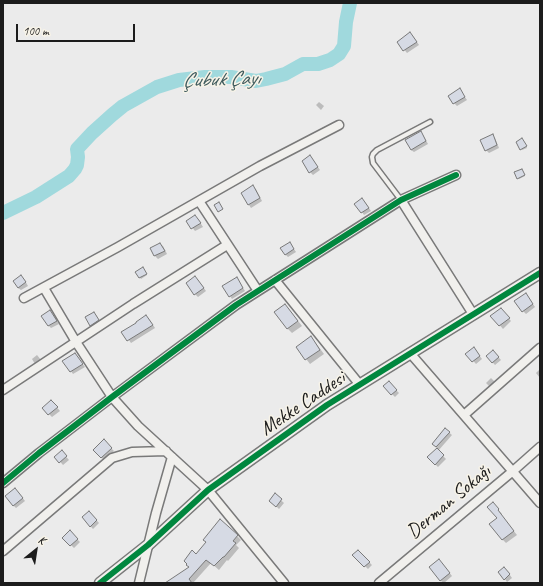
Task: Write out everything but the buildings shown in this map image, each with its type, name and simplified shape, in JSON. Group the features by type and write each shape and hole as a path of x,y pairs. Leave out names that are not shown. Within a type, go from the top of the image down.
{"street":[{"path":"24,298 260,166 339,125"},
{"path":"3,483 112,397 236,305 401,200 456,175"},
{"path":"199,200 258,291"},
{"path":"401,200 473,314"},
{"path":"3,390 133,304 227,245"},
{"name":"Mekke Caddesi","path":"100,583 148,546 208,490 327,405 540,273"},
{"path":"275,280 360,385"},
{"path":"44,288 76,342 112,397 138,426 208,490 284,583"},
{"path":"464,415 540,348"},
{"path":"410,353 540,503"},
{"name":"Derman Sokağı","path":"378,583 540,447"},
{"path":"3,551 112,458 132,452 169,454"},
{"path":"139,583 169,454"}],"lane":[{"path":"401,200 373,163 373,154 377,150 430,122"}],"waterway":[{"name":"Çubuk Çayı","path":"3,213 36,197 69,176 77,165 77,149 92,133 123,106 157,87 179,80 205,77 231,77 256,81 285,74 303,64 318,64 330,60 339,54 344,46 346,22 350,3"}],"cycle path":[{"path":"3,483 39,453 112,397 236,305 401,200 456,175"},
{"path":"100,583 148,545 208,490 327,405 540,273"}]}
